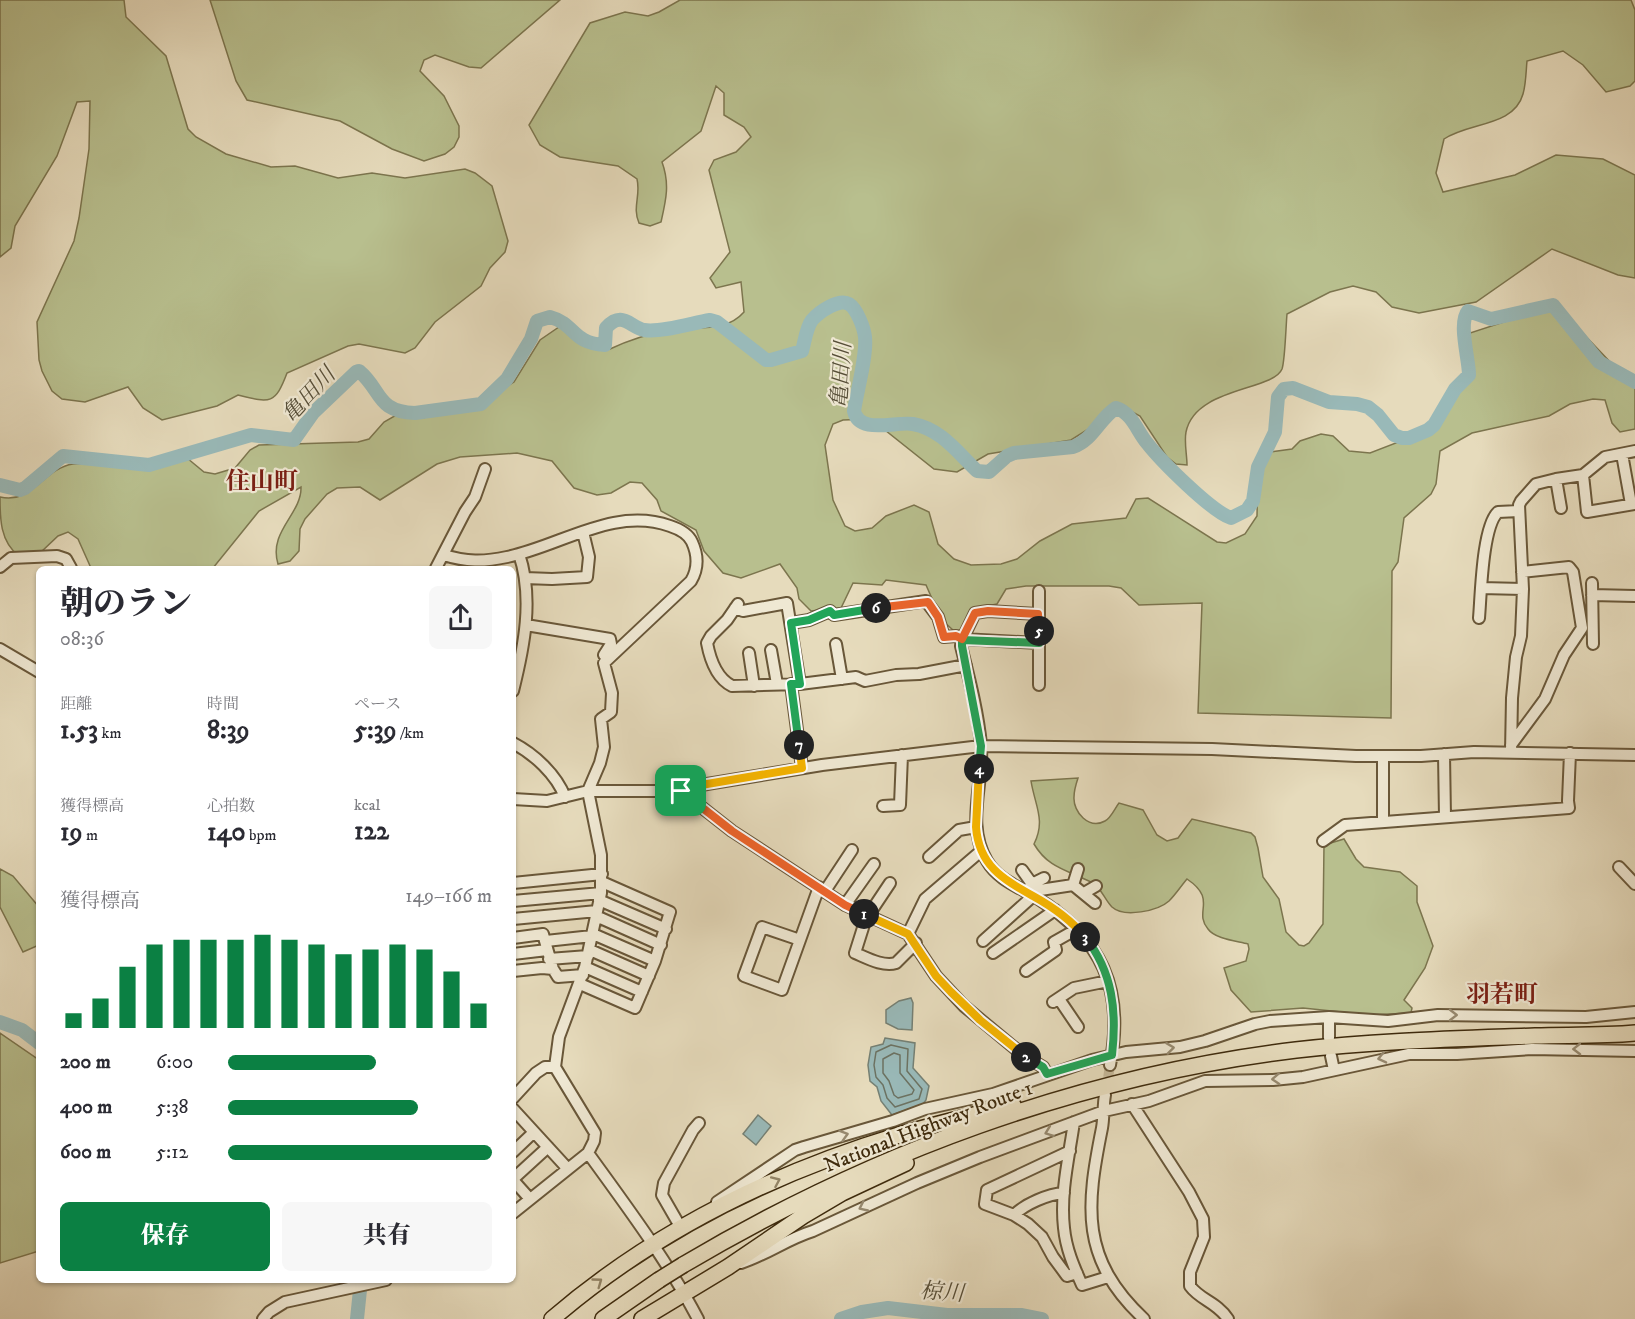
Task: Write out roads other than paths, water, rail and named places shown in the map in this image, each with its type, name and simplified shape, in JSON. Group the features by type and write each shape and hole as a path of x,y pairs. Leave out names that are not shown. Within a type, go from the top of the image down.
{"highway":[{"name":"National Highway Route 1","path":"603,1319 683,1265 760,1221 828,1187 908,1152 1028,1109 1134,1079 1193,1066 1296,1050 1454,1039 1631,1034"},
{"path":"552,1319 591,1287 652,1244 704,1215 800,1170 898,1135 1093,1083 1113,1079 1134,1079"},
{"path":"642,1319 728,1267 803,1216 842,1193 1023,1115 1028,1109"}],"street":[{"path":"1511,749 1516,657 1521,636 1523,589 1519,512 1521,501 1536,484 1582,475 1605,457 1635,451"},
{"path":"1582,475 1587,512 1633,504 1622,454"},
{"path":"438,566 452,535 475,497 485,469"},
{"path":"1556,479 1561,508"},
{"path":"1479,618 1482,568 1492,519 1498,512 1519,512"},
{"path":"444,555 462,561 506,558 623,520 651,520 676,528 688,535 696,553 697,564 691,581 604,663"},
{"path":"525,578 586,577 589,557 583,532"},
{"path":"516,676 526,624 525,578 519,554"},
{"path":"0,567 11,558 57,556 66,559 70,566"},
{"path":"1511,749 1545,699 1564,655 1582,628 1573,572 1569,567 1522,572"},
{"path":"1592,583 1593,644"},
{"path":"1481,588 1523,589"},
{"path":"516,590 526,591"},
{"path":"1039,591 1039,685"},
{"path":"1592,595 1635,596"},
{"path":"791,623 809,620 830,611 834,615 926,601 938,617 944,637 1039,643"},
{"path":"802,768 796,684 791,623 788,603 743,611 736,606 727,620 707,640 712,663 728,684 738,687 796,684 856,677 864,681 966,665"},
{"path":"1038,614 988,611 975,613 962,639 981,746 976,827 981,851 994,870 1005,880 1030,891 1077,929 1104,967 1115,1019 1111,1060"},
{"path":"516,1211 588,1153 596,1133 555,1067 559,1037 589,953 600,896 601,855 588,791 604,747 602,719 611,712 613,701 604,663 604,655 612,641 610,639 526,624"},
{"path":"836,644 842,679"},
{"path":"0,649 36,670"},
{"path":"771,650 777,684"},
{"path":"749,653 754,686"},
{"path":"516,745 528,751 560,785 565,797"},
{"path":"516,799 547,801 588,791 681,791 701,785 802,768 981,746 1212,749 1383,757 1511,749 1635,755"},
{"path":"1323,841 1345,825 1569,808 1570,753"},
{"path":"1444,754 1445,817"},
{"path":"883,806 900,805 902,755"},
{"path":"1383,757 1383,822"},
{"path":"681,791 732,831 845,905 908,934 936,976 964,1006 1023,1055 1043,1067 1047,1074"},
{"path":"929,857 959,830 976,827"},
{"path":"800,940 762,927 744,976 782,990 822,889 852,850"},
{"path":"908,934 925,899 981,851"},
{"path":"845,905 874,864"},
{"path":"1619,867 1635,884"},
{"path":"1073,885 1078,869"},
{"path":"1022,870 1030,891"},
{"path":"516,884 553,878 600,896 666,929"},
{"path":"983,940 1044,878"},
{"path":"552,915 559,880"},
{"path":"890,884 867,916 855,953 884,964 892,964 916,944"},
{"path":"1030,891 1073,885 1095,903"},
{"path":"1084,893 1096,886"},
{"path":"516,919 552,915 600,896"},
{"path":"600,896 661,945"},
{"path":"516,901 600,896 670,912 661,945 635,1008 583,975"},
{"path":"993,953 1055,910"},
{"path":"1026,971 1056,950 1054,942 1077,929"},
{"path":"516,938 543,934 558,977 583,975 642,992"},
{"path":"516,971 543,968 549,955 593,935 655,961"},
{"path":"516,954 589,953 649,976"},
{"path":"1078,1027 1056,1000 1074,988 1108,981"},
{"path":"704,1215 712,1205 795,1150 895,1126 925,1109 993,1094 1047,1074 1205,1041 1255,1024 1329,1017 1388,1021 1437,1014 1586,1017 1635,1012"},
{"path":"1329,1017 1329,1038"},
{"path":"728,1267 759,1257 797,1236 980,1157 1104,1111 1165,1096 1205,1081 1303,1077 1409,1054 1457,1054 1532,1049 1635,1051"},
{"path":"1331,1056 1334,1070"},
{"path":"516,1095 536,1073 545,1067 555,1067"},
{"path":"1106,1095 1092,1184 1090,1214 1095,1244 1108,1277 1125,1301 1144,1319"},
{"path":"1132,1104 1189,1192 1203,1219 1204,1238 1190,1272 1190,1286 1216,1305 1228,1319"},
{"path":"516,1117 534,1132 568,1169"},
{"path":"1074,1122 1064,1193 1064,1228 1070,1255 1082,1286 1108,1277"},
{"path":"681,1228 662,1195 663,1183 699,1123"},
{"path":"516,1149 534,1132"},
{"path":"516,1177 548,1147"},
{"path":"1070,1151 987,1190 985,1204 1014,1215 1042,1237 1067,1276 1077,1273"},
{"path":"588,1153 652,1244 698,1319"},
{"path":"911,1168 917,1183"},
{"path":"516,1183 530,1199"},
{"path":"1014,1215 1020,1209 1056,1193 1064,1193"},
{"path":"263,1319 269,1312 285,1302 369,1283"}],"water":[{"path":"911,998 913,1003 912,1030 898,1029 886,1023 886,1010 899,1001"},
{"path":"885,1038 915,1043 913,1068 929,1086 923,1104 892,1115 881,1101 877,1087 870,1081 868,1065 871,1047 883,1044"},
{"path":"758,1115 771,1126 756,1145 743,1134"}],"waterway":[{"name":"亀田川","path":"0,485 20,490 25,488 63,456 149,465 251,435 294,440 313,413 359,371 386,404 402,412 415,413 481,404 507,379 531,339 537,321 550,317 565,324 586,341 605,345 606,328 617,320 626,321 651,331 710,320 717,322 766,360 771,360 802,351 812,320 829,307 840,303 849,304 862,324 865,337 863,363 854,411 863,423 870,425 913,424 923,427 948,442 977,471 989,472 1007,456 1014,453 1073,447 1080,444 1116,408 1122,410 1130,418 1143,438 1174,473 1211,506 1231,518 1247,510 1253,501 1258,467 1275,432 1278,397 1284,389 1293,388 1329,402 1368,407 1378,415 1394,435 1402,438 1409,438 1434,425 1455,389 1469,375 1464,332 1465,317 1468,311 1491,319 1553,305 1599,362 1635,382"},
{"name":"椋川","path":"0,1022 22,1030 36,1041"},
{"name":"椋川","path":"357,1319 361,1283"},
{"name":"椋川","path":"841,1319 862,1312 888,1308 947,1315 1022,1315 1042,1319"}],"tunnel":[{"path":"1106,1092 1110,1065"}],"district":[{"name":"住山町","path":"262,481"},
{"name":"羽若町","path":"1502,994"}]}
